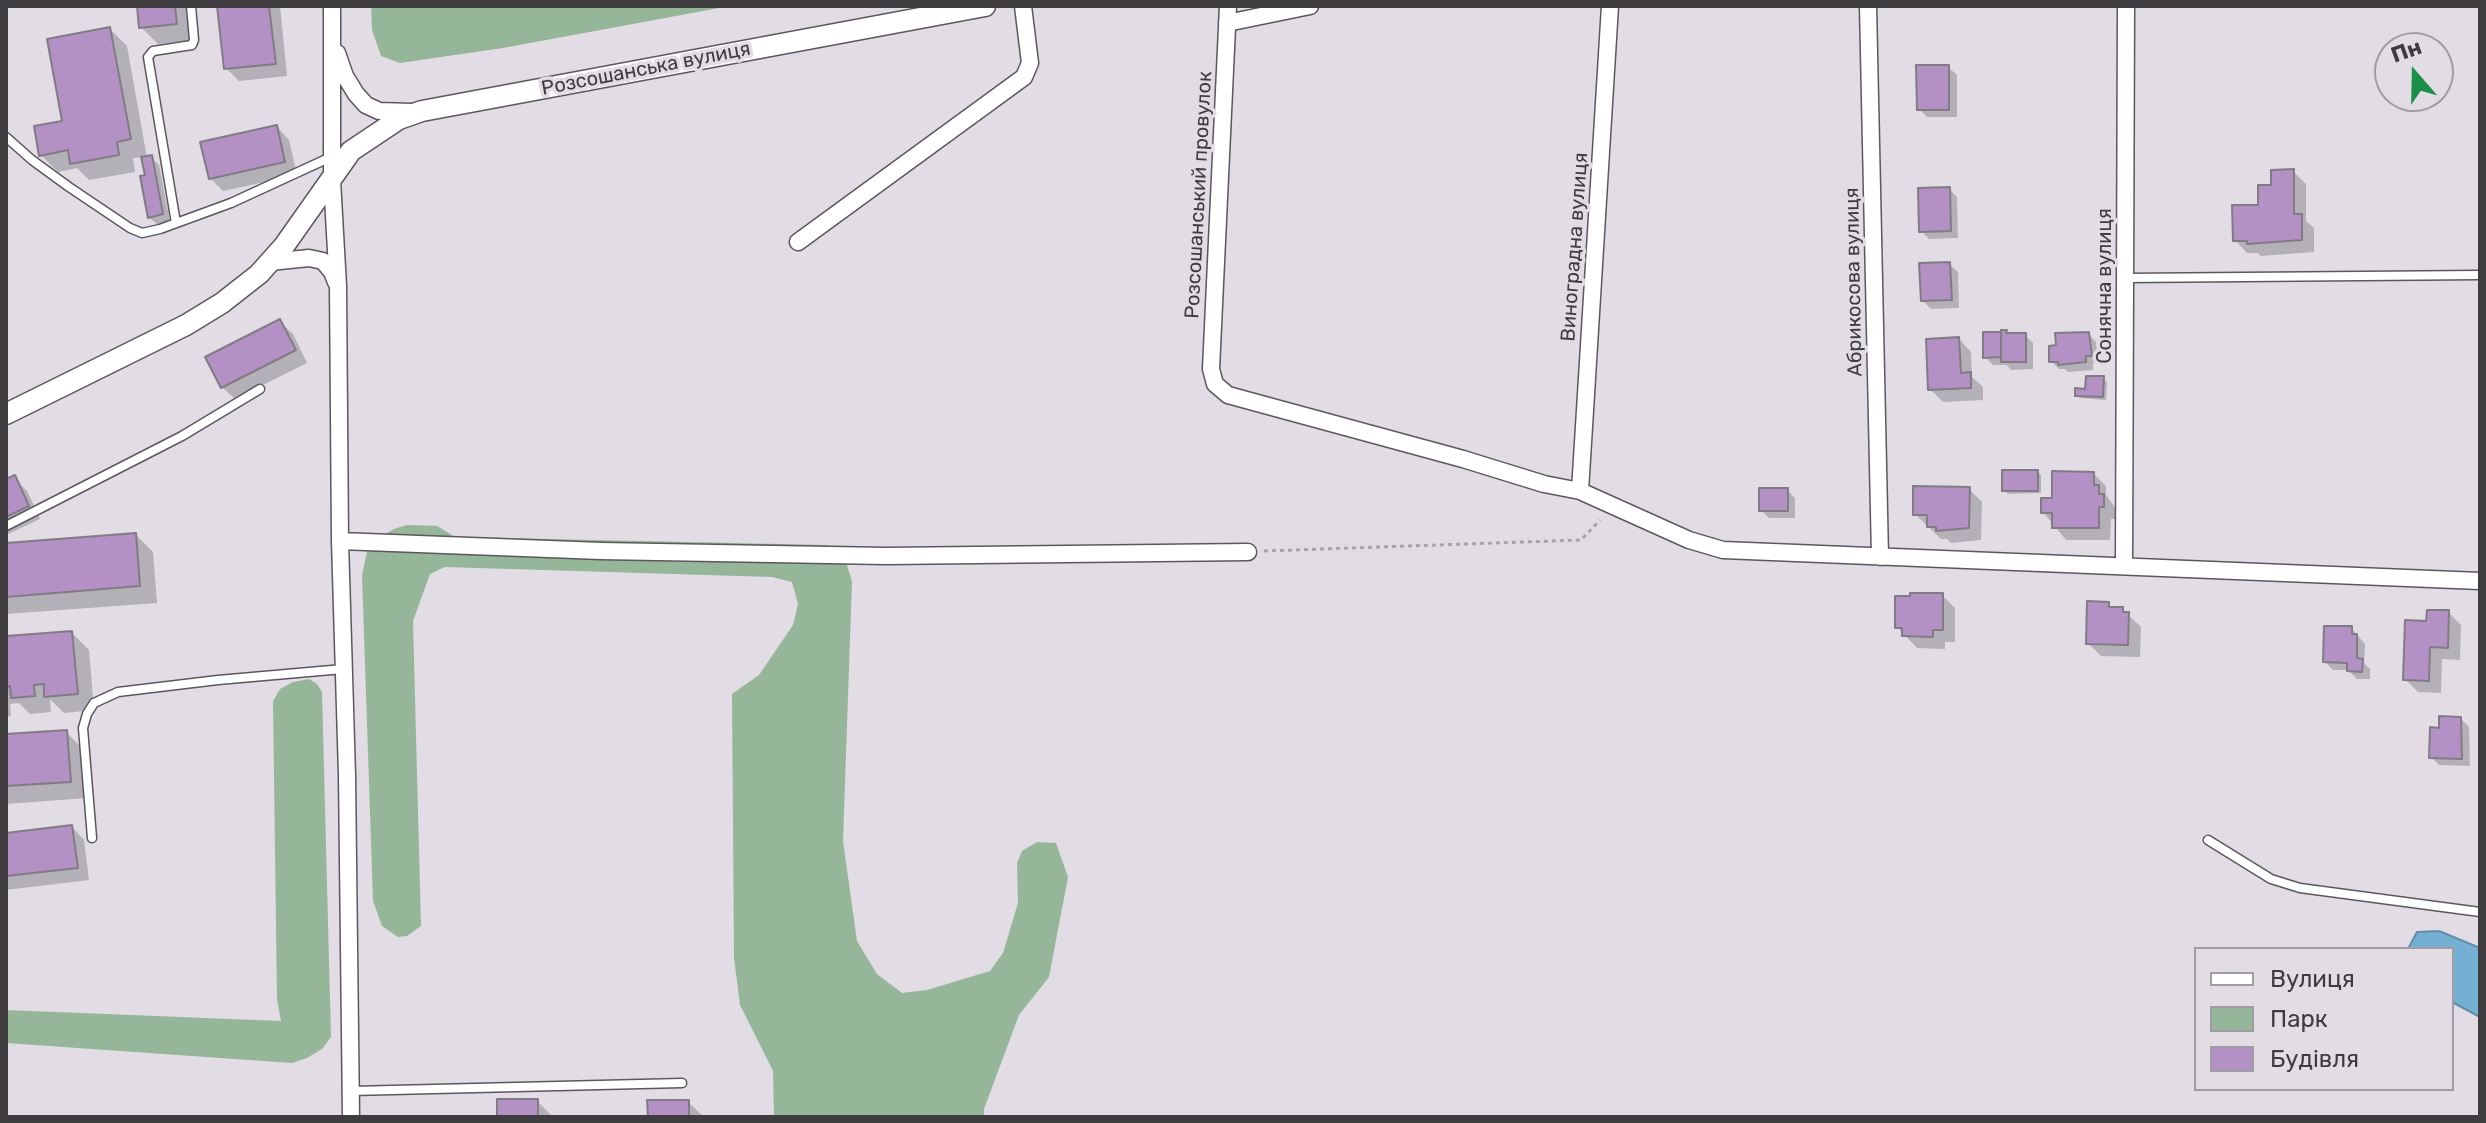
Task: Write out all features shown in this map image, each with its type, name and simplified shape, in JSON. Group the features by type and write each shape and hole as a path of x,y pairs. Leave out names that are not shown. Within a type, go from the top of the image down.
{"street":[{"path":"332,6 342,153"},
{"name":"Розсошанська вулиця","path":"6,414 186,325 222,303 270,262 332,180 342,153 399,119 422,111 985,6"},
{"path":"798,242 1024,77 1030,63 1023,6"},
{"path":"1228,14 1310,6"},
{"name":"Виноградна вулиця","path":"1580,491 1610,6"},
{"name":"Абрикосова вулиця","path":"1868,6 1880,557"},
{"name":"Сонячна вулиця","path":"2124,566 2126,6"},
{"name":"Розсошанський провулок","path":"1228,14 1211,369 1215,384 1228,395 1544,484 1580,491"},
{"path":"332,40 345,76 366,105 391,113 422,111"},
{"path":"332,180 338,286 351,1117"},
{"path":"270,262 309,258 323,261 338,286"},
{"path":"1580,491 1689,540 1723,550 2480,581"},
{"path":"340,541 601,551 886,556 1248,552"}],"lane":[{"path":"176,223 148,57 153,51 192,45 191,6"},
{"path":"6,137 32,160 130,228 142,233 231,203 342,153"},
{"path":"2125,278 2480,275"},
{"path":"6,526 182,436 260,389"},
{"path":"92,838 83,728 94,703 118,692 343,669"},
{"path":"2208,840 2271,879 2300,888 2480,912"},
{"path":"351,1091 682,1083"}],"path":[{"path":"1248,552 1581,540 1601,519"}],"green space":[{"path":"371,6 730,6 503,48 400,63 381,56 372,30"},
{"path":"407,525 437,526 455,537 825,545 845,559 852,581 843,841 857,941 877,974 902,993 927,990 990,971 1003,953 1018,903 1017,863 1022,851 1037,842 1056,843 1068,877 1049,977 1019,1015 984,1109 984,1117 774,1117 773,1071 740,1005 734,958 732,694 759,675 793,625 798,604 792,582 772,577 445,567 430,574 413,621 421,926 407,936 398,937 382,926 373,901 362,575 367,552 377,539"},
{"path":"309,679 322,692 331,1037 322,1049 292,1063 6,1043 6,1010 281,1021 277,1000 273,701 280,689"}],"water":[{"path":"2439,931 2480,948 2480,1017 2454,1003 2454,947 2409,947 2417,932"}],"building":[{"path":"137,6 175,6 177,24 139,28"},
{"path":"217,6 269,6 276,64 224,69"},
{"path":"110,27 131,139 117,142 119,155 70,164 68,150 39,156 34,126 62,121 47,39"},
{"path":"1916,65 1949,65 1949,110 1917,110"},
{"path":"277,125 285,162 209,179 200,142"},
{"path":"152,155 163,214 148,218 140,176 145,175 141,157"},
{"path":"2294,169 2294,214 2302,214 2302,240 2247,244 2247,241 2233,241 2232,205 2258,205 2258,185 2271,185 2271,170"},
{"path":"1950,187 1951,231 1919,232 1918,188"},
{"path":"1950,262 1952,300 1921,301 1919,263"},
{"path":"280,319 296,350 221,388 205,357"},
{"path":"2001,330 2026,333 2026,362 2001,362"},
{"path":"1983,332 2001,332 2001,357 1983,358"},
{"path":"2089,332 2092,356 2086,356 2086,362 2058,365 2058,362 2049,362 2049,346 2056,345 2055,333"},
{"path":"1959,337 1961,373 1971,372 1971,388 1928,390 1926,339"},
{"path":"2086,376 2104,376 2103,397 2075,396 2075,388 2085,389"},
{"path":"2002,470 2038,470 2038,491 2002,491"},
{"path":"2052,471 2094,472 2094,485 2099,485 2099,494 2104,494 2104,507 2099,507 2099,528 2052,528 2052,513 2041,513 2041,498 2052,498"},
{"path":"15,475 29,506 6,517 6,479"},
{"path":"1913,486 1970,487 1969,528 1936,531 1936,527 1927,527 1927,515 1913,515"},
{"path":"1759,488 1788,488 1788,511 1759,511"},
{"path":"136,533 140,586 6,597 6,543"},
{"path":"1910,593 1943,593 1943,630 1933,630 1933,637 1902,636 1902,628 1895,628 1895,596 1910,596"},
{"path":"2087,601 2109,602 2109,607 2123,607 2123,612 2129,612 2128,645 2086,644"},
{"path":"2427,610 2449,610 2448,648 2430,647 2429,681 2403,680 2405,620 2426,621"},
{"path":"2324,626 2352,626 2352,634 2357,634 2357,658 2363,659 2362,672 2347,671 2347,663 2323,662"},
{"path":"72,631 78,694 44,697 44,684 34,685 35,696 11,698 10,686 6,687 6,636"},
{"path":"2439,716 2461,717 2462,759 2429,758 2430,727 2439,728"},
{"path":"67,730 71,782 6,786 6,734"},
{"path":"72,825 78,868 6,876 6,833"},
{"path":"497,1099 538,1099 538,1117 497,1117"},
{"path":"647,1100 689,1100 689,1117 648,1117"}]}
